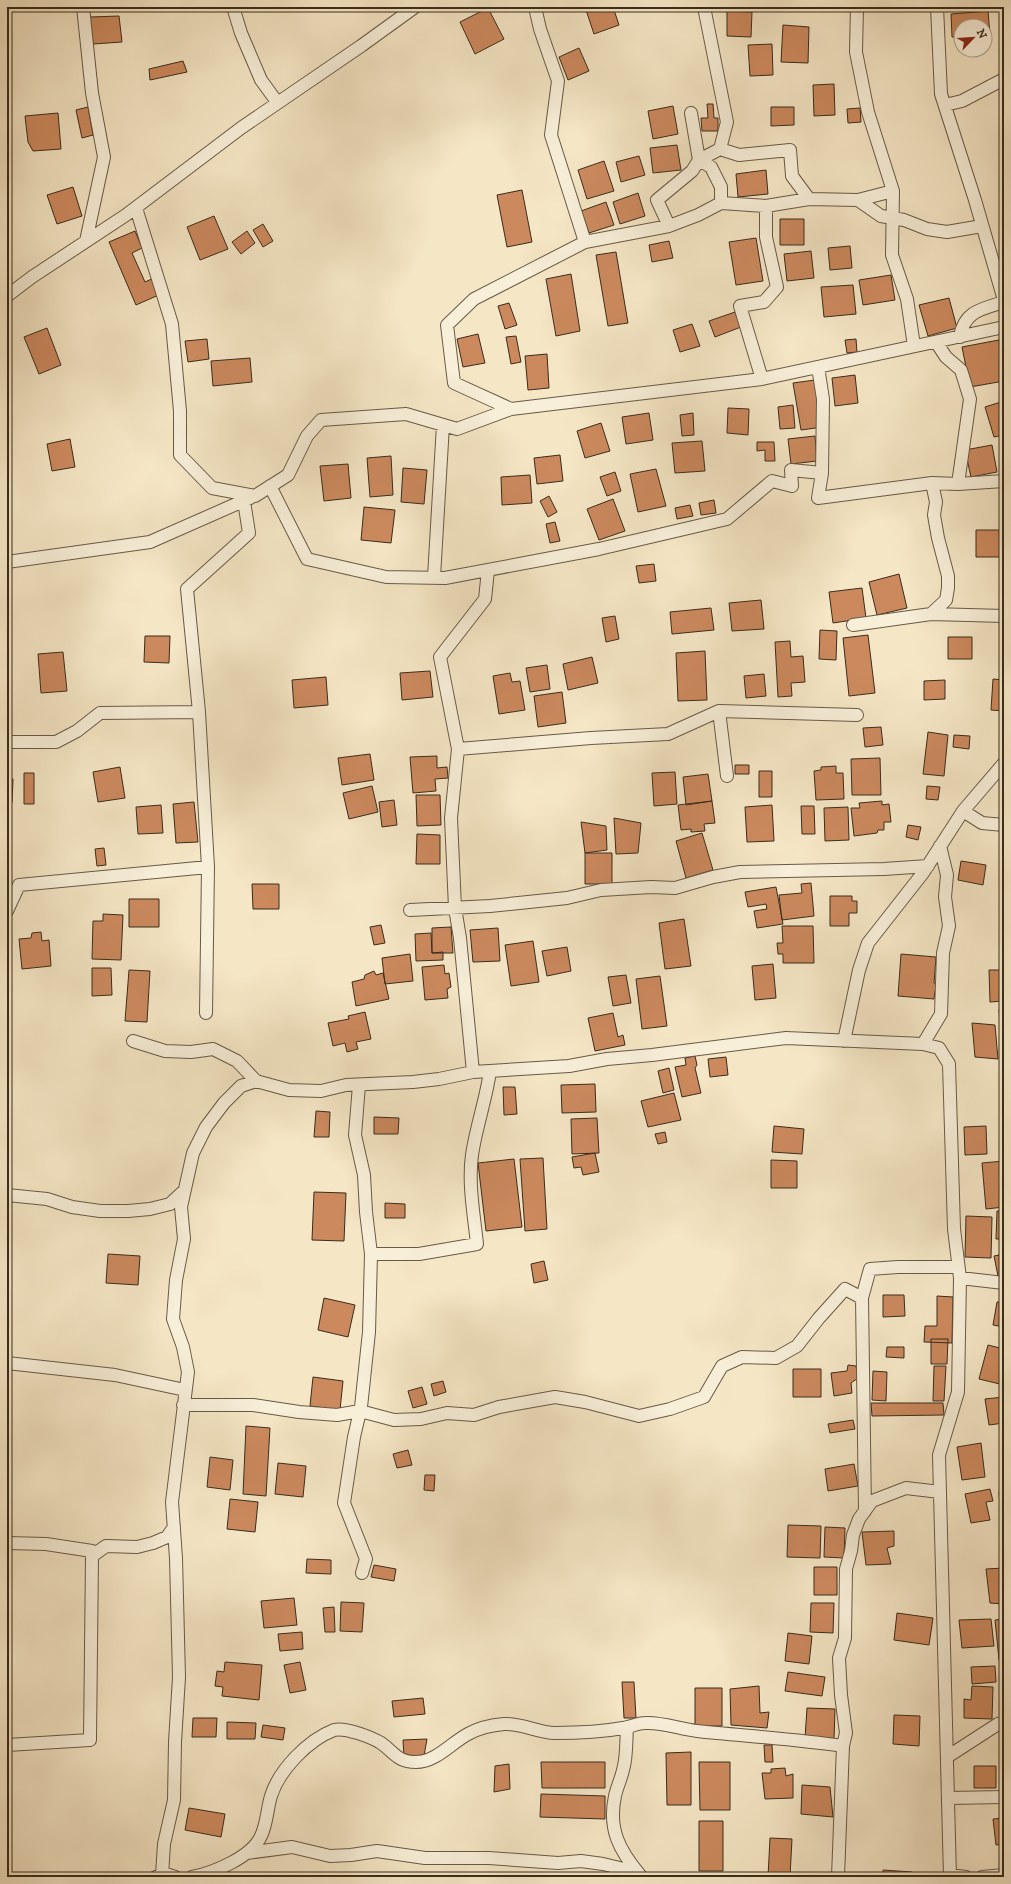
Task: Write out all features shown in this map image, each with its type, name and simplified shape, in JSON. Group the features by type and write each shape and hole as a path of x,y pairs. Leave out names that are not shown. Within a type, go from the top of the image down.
{"street":[{"path":"83,7 92,93 104,157 86,242"},
{"path":"233,7 241,33 261,80 277,102"},
{"path":"7,296 32,277 136,208 277,102 362,46 415,7"},
{"path":"535,7 540,29 558,81 551,135 585,242"},
{"path":"704,7 727,122 720,149"},
{"path":"857,7 858,59 868,112 893,190 892,255 907,299 914,346"},
{"path":"937,7 941,94 1004,301 983,308 969,315 961,326 960,337"},
{"path":"945,105 962,100 1004,79"},
{"path":"691,113 699,160"},
{"path":"669,226 657,200 692,171 699,160 720,149 739,155 790,150 792,176 809,199"},
{"path":"699,160 711,167 721,187 721,202"},
{"path":"511,410 454,383 447,325 474,299 585,242 669,226 698,215 721,202 766,206 809,199 858,200 893,190"},
{"path":"858,200 881,216 893,217 926,229 947,232 982,226"},
{"path":"762,379 740,306 764,302 777,287 766,237 766,206"},
{"path":"136,208 172,324 180,411 180,455 212,488 249,498"},
{"path":"7,562 150,542 249,498 288,475 307,436 321,420 406,414 457,429 511,410 762,379 1004,327"},
{"path":"936,342 946,357 961,370 970,399 958,484"},
{"path":"818,367 823,399 822,473 818,498 932,483 958,484 1004,481"},
{"path":"434,578 443,425"},
{"path":"270,486 307,559 386,577 445,578 599,549 727,519 772,481 792,486 791,470 822,473"},
{"path":"931,614 946,600 948,588 948,576 938,538 934,515 936,502 932,483"},
{"path":"206,1013 208,867 199,712 187,589 249,533 249,498"},
{"path":"473,1072 460,938 455,908 452,818 458,749 440,657 485,598 488,570"},
{"path":"853,625 931,614 1004,616"},
{"path":"458,749 591,738 668,734 719,711 857,715"},
{"path":"719,711 726,776"},
{"path":"7,742 56,742 77,731 100,713 199,712"},
{"path":"844,1040 852,998 868,943 897,908 928,866 963,811 1004,763"},
{"path":"963,811 982,822 1004,825"},
{"path":"923,1044 941,1014 943,953 949,926 945,897 947,875 940,846"},
{"path":"410,910 455,908 567,898 601,890 651,887 675,888 713,877 740,872 884,869 928,866"},
{"path":"7,911 19,884 208,867"},
{"path":"133,1041 165,1051 191,1052 213,1049 237,1061 256,1081 289,1090 321,1091 346,1085 440,1079 473,1072 569,1066 607,1058 652,1055 786,1038 923,1044 939,1048 949,1064 954,1229 959,1272 958,1392 939,1455 950,1876 966,1877"},
{"path":"371,1254 419,1254 477,1244 471,1184 472,1156 486,1096 490,1071"},
{"path":"175,1877 159,1875 174,1800 175,1742 179,1677 172,1502 188,1372 183,1348 173,1319 176,1280 184,1239 181,1207 193,1153 206,1127 224,1103 241,1086 256,1081"},
{"path":"359,1085 356,1135 364,1175 366,1212 371,1254 369,1332 360,1411 354,1437 344,1502 366,1558 362,1573"},
{"path":"7,1195 48,1199 72,1207 100,1211 150,1209 170,1204 184,1191"},
{"path":"865,1511 862,1298 870,1269 898,1267 959,1272 1004,1283"},
{"path":"184,1405 254,1405 299,1412 337,1415 360,1411 394,1420 421,1419 447,1413 474,1415 499,1407 555,1397 585,1402 639,1416 670,1409 704,1397 722,1366 742,1357 776,1358 797,1346 818,1318 845,1289 862,1298"},
{"path":"7,1363 115,1375 185,1390"},
{"path":"838,1877 843,1746 846,1733 841,1695 839,1658 845,1638 846,1569 851,1551 853,1535 859,1519 872,1501 906,1488 940,1492"},
{"path":"92,1556 106,1546 116,1548 154,1543 167,1537 174,1527"},
{"path":"7,1543 46,1544 92,1551 90,1740 7,1745"},
{"path":"192,1877 203,1875 226,1866 247,1853 261,1837 271,1794 280,1776 292,1761 310,1744 336,1730 355,1732 381,1743 400,1759 417,1762 432,1758 467,1734 485,1726 505,1724 526,1726 552,1733 575,1733 627,1727 645,1723 695,1731 795,1739 843,1746"},
{"path":"947,1757 998,1724 1004,1723"},
{"path":"627,1727 624,1768 615,1796 613,1816 616,1838 627,1859 641,1877"},
{"path":"948,1798 1004,1797"},
{"path":"247,1853 292,1847 330,1856 351,1855 377,1851 425,1858 488,1858 558,1863 581,1861 624,1869 641,1877"},
{"path":"982,1877 1004,1875"}],"building":[{"path":"585,7 613,7 619,25 594,34"},
{"path":"488,8 504,39 475,54 460,22"},
{"path":"727,11 752,12 751,37 727,36"},
{"path":"988,11 989,18 953,18 952,37 951,14"},
{"path":"119,16 122,42 93,44 90,17"},
{"path":"783,25 809,27 808,63 781,62"},
{"path":"772,44 773,75 750,76 748,45"},
{"path":"579,48 589,71 568,80 559,57"},
{"path":"183,61 187,72 150,80 149,69"},
{"path":"834,84 835,115 814,116 813,85"},
{"path":"707,104 713,104 714,118 718,118 718,131 702,131 701,118 708,118"},
{"path":"673,106 678,134 653,139 648,111"},
{"path":"88,107 93,135 82,138 76,110"},
{"path":"771,107 794,107 794,125 771,126"},
{"path":"860,108 861,122 848,123 847,109"},
{"path":"58,113 61,149 33,151 28,142 25,116"},
{"path":"677,145 681,170 653,173 650,148"},
{"path":"639,156 645,175 621,182 616,162"},
{"path":"604,161 614,191 587,199 578,170"},
{"path":"766,170 768,194 738,197 736,174"},
{"path":"73,187 82,216 57,224 47,195"},
{"path":"522,190 532,242 507,247 497,195"},
{"path":"638,193 645,216 620,224 613,202"},
{"path":"606,202 614,225 589,233 581,211"},
{"path":"214,216 228,249 200,260 187,227"},
{"path":"780,219 804,219 804,245 780,245"},
{"path":"263,224 273,241 263,247 253,230"},
{"path":"135,231 142,248 132,253 145,282 154,278 161,294 136,305 109,242"},
{"path":"247,231 255,243 241,254 232,242"},
{"path":"756,238 763,281 736,285 729,242"},
{"path":"669,241 673,258 652,262 649,245"},
{"path":"850,246 852,268 830,270 828,248"},
{"path":"811,251 814,278 787,281 784,254"},
{"path":"616,252 628,323 608,326 596,255"},
{"path":"571,274 580,331 556,336 546,279"},
{"path":"891,275 895,300 863,305 859,280"},
{"path":"853,285 856,314 824,317 821,287"},
{"path":"949,298 957,328 928,336 919,305"},
{"path":"509,303 517,325 505,329 498,306"},
{"path":"735,312 741,327 715,337 709,321"},
{"path":"692,324 700,346 680,352 673,330"},
{"path":"47,328 61,365 39,374 24,337"},
{"path":"478,334 485,363 463,367 457,339"},
{"path":"516,336 521,362 511,364 506,337"},
{"path":"207,339 209,359 188,362 185,341"},
{"path":"856,339 857,352 847,353 845,340"},
{"path":"1004,339 1004,381 970,387 962,347"},
{"path":"547,354 549,388 528,390 525,356"},
{"path":"250,358 252,382 213,386 211,361"},
{"path":"855,375 858,403 835,406 832,378"},
{"path":"815,380 823,427 801,430 793,383"},
{"path":"1004,401 1004,435 994,437 985,407"},
{"path":"793,405 795,428 780,429 778,407"},
{"path":"728,408 749,409 748,435 727,433"},
{"path":"649,413 653,440 626,444 622,417"},
{"path":"693,413 694,435 682,436 680,415"},
{"path":"601,423 610,451 585,458 577,431"},
{"path":"815,436 817,461 791,464 788,439"},
{"path":"70,439 75,467 52,471 47,444"},
{"path":"702,441 705,471 675,473 672,443"},
{"path":"757,442 774,442 775,461 765,461 765,450 757,451"},
{"path":"1004,442 1004,468 1000,443"},
{"path":"992,445 997,472 971,477 965,450"},
{"path":"560,455 563,481 537,484 534,458"},
{"path":"391,456 393,495 370,497 367,458"},
{"path":"348,464 351,498 324,501 320,466"},
{"path":"403,468 427,470 424,504 401,502"},
{"path":"656,469 666,506 638,512 630,474"},
{"path":"615,472 621,491 607,496 600,477"},
{"path":"530,475 532,503 502,505 501,477"},
{"path":"549,496 557,512 548,517 540,501"},
{"path":"613,499 625,531 599,540 587,509"},
{"path":"714,500 716,513 701,515 699,503"},
{"path":"690,505 693,516 677,519 675,508"},
{"path":"364,507 395,510 391,543 361,540"},
{"path":"555,522 560,541 550,543 546,524"},
{"path":"976,530 1004,530 1004,557 976,557"},
{"path":"654,564 656,581 639,583 636,566"},
{"path":"899,574 907,608 877,615 869,582"},
{"path":"862,588 866,618 833,623 829,592"},
{"path":"761,600 764,629 732,631 729,603"},
{"path":"711,608 714,630 672,634 670,612"},
{"path":"615,616 619,639 606,642 602,618"},
{"path":"820,630 837,631 836,660 819,659"},
{"path":"868,635 875,693 849,696 843,638"},
{"path":"145,636 170,636 169,663 144,662"},
{"path":"948,637 972,637 972,659 948,659"},
{"path":"790,641 791,657 803,656 805,682 791,683 792,696 778,697 775,642"},
{"path":"705,651 707,700 678,701 676,653"},
{"path":"63,652 67,691 41,693 38,654"},
{"path":"592,657 598,683 568,690 563,664"},
{"path":"547,665 550,689 530,692 526,668"},
{"path":"430,671 433,697 402,700 400,673"},
{"path":"510,673 512,682 520,681 525,710 499,714 493,676"},
{"path":"764,674 766,696 746,698 744,676"},
{"path":"326,677 328,705 294,708 292,680"},
{"path":"993,679 1004,680 1004,711 991,710"},
{"path":"945,680 945,699 924,700 924,681"},
{"path":"562,692 566,723 538,727 534,696"},
{"path":"881,727 883,745 865,747 863,728"},
{"path":"928,732 948,735 944,776 923,774"},
{"path":"954,735 970,736 969,749 953,747"},
{"path":"370,754 374,780 342,785 338,758"},
{"path":"437,756 437,768 447,767 448,778 435,779 436,791 413,793 410,757"},
{"path":"880,758 881,795 852,795 851,759"},
{"path":"735,765 749,765 749,774 735,774"},
{"path":"836,766 836,773 843,773 844,799 816,800 814,771 821,770 821,767"},
{"path":"120,767 125,798 98,802 93,772"},
{"path":"759,771 772,771 772,797 759,797"},
{"path":"675,772 677,804 654,806 652,773"},
{"path":"24,773 34,773 34,804 24,804"},
{"path":"708,774 712,801 686,805 683,777"},
{"path":"7,779 13,779 12,803 7,802"},
{"path":"372,786 378,812 349,819 343,793"},
{"path":"927,786 940,787 938,800 926,799"},
{"path":"416,795 440,795 441,825 417,826"},
{"path":"394,800 397,825 382,827 379,802"},
{"path":"712,801 715,823 704,824 705,831 691,832 691,829 681,830 678,805"},
{"path":"882,801 882,805 889,804 891,822 884,822 884,830 878,830 877,833 854,836 851,808 860,808 859,803"},
{"path":"194,802 198,842 176,843 173,804"},
{"path":"161,805 163,833 138,834 136,807"},
{"path":"772,805 774,841 747,842 745,807"},
{"path":"801,806 814,806 815,834 802,834"},
{"path":"848,807 849,840 825,841 824,808"},
{"path":"614,818 641,823 638,853 616,854"},
{"path":"581,822 606,826 607,850 585,853"},
{"path":"908,825 921,827 918,840 906,837"},
{"path":"702,833 713,870 686,878 676,841"},
{"path":"417,834 440,835 440,864 416,864"},
{"path":"104,848 106,865 97,866 95,849"},
{"path":"585,853 612,853 612,884 585,884"},
{"path":"961,861 986,865 983,885 958,880"},
{"path":"811,883 814,916 782,920 779,895 802,893 801,884"},
{"path":"252,884 279,884 279,909 253,909"},
{"path":"776,887 783,924 757,928 754,911 767,909 766,904 748,907 745,892"},
{"path":"830,896 852,896 852,901 857,901 857,913 849,913 849,926 830,926"},
{"path":"129,899 159,899 159,927 129,927"},
{"path":"103,914 123,915 121,960 92,959 93,921 103,921"},
{"path":"684,919 691,966 665,969 659,923"},
{"path":"381,925 385,943 374,945 370,927"},
{"path":"782,926 813,926 814,963 783,963 783,954 778,954 777,943 783,943"},
{"path":"451,927 453,953 432,953 432,928"},
{"path":"498,928 500,961 473,962 470,930"},
{"path":"41,932 42,941 49,940 51,966 22,969 19,939 31,938 32,933"},
{"path":"431,933 432,953 443,952 443,960 416,961 415,934"},
{"path":"533,941 539,982 511,986 505,945"},
{"path":"567,947 571,971 547,976 542,951"},
{"path":"410,954 413,981 385,984 382,958"},
{"path":"901,954 936,957 934,983 937,984 939,990 935,991 934,999 898,996"},
{"path":"773,964 776,998 755,1000 752,966"},
{"path":"444,965 445,974 449,973 451,987 447,989 448,998 425,1000 422,967"},
{"path":"92,968 111,968 112,995 92,996"},
{"path":"129,970 150,971 147,1022 125,1021"},
{"path":"989,970 1004,970 1004,1001 990,1002"},
{"path":"374,971 376,975 383,973 389,999 356,1006 352,982 364,979 365,975"},
{"path":"626,975 631,1003 613,1006 608,977"},
{"path":"660,976 667,1026 642,1029 636,979"},
{"path":"999,1009 1004,1009 1004,1036 1001,1037"},
{"path":"365,1012 371,1039 356,1042 358,1049 347,1052 345,1043 333,1046 328,1023 349,1019 348,1016"},
{"path":"613,1013 618,1037 623,1035 625,1045 595,1051 588,1018"},
{"path":"972,1023 995,1025 998,1059 975,1057"},
{"path":"695,1056 697,1065 695,1068 701,1093 682,1097 675,1067 686,1065 685,1058"},
{"path":"726,1057 728,1075 710,1077 708,1059"},
{"path":"669,1068 674,1090 663,1093 658,1071"},
{"path":"595,1084 596,1112 562,1113 561,1085"},
{"path":"503,1087 515,1087 517,1114 504,1115"},
{"path":"674,1093 681,1120 648,1127 641,1101"},
{"path":"316,1111 330,1112 329,1137 314,1137"},
{"path":"374,1117 399,1118 398,1134 374,1134"},
{"path":"597,1118 599,1153 572,1154 571,1119"},
{"path":"774,1126 804,1129 802,1154 772,1152"},
{"path":"986,1126 987,1154 965,1155 964,1127"},
{"path":"665,1132 667,1142 658,1144 655,1134"},
{"path":"595,1153 599,1172 583,1175 581,1167 574,1168 572,1157"},
{"path":"543,1158 547,1229 525,1231 520,1159"},
{"path":"514,1159 522,1227 486,1231 478,1163"},
{"path":"771,1160 797,1161 797,1188 771,1188"},
{"path":"1004,1161 1004,1207 986,1209 982,1163"},
{"path":"314,1192 346,1193 344,1241 312,1240"},
{"path":"385,1203 405,1204 405,1218 385,1218"},
{"path":"997,1211 1004,1211 1004,1239 996,1239"},
{"path":"966,1216 992,1217 991,1258 965,1257"},
{"path":"108,1254 140,1256 138,1285 106,1283"},
{"path":"1004,1254 1004,1275 998,1276 994,1256"},
{"path":"544,1261 548,1280 534,1283 531,1264"},
{"path":"883,1295 904,1295 905,1316 883,1317"},
{"path":"937,1296 953,1297 952,1343 924,1342 925,1326 937,1326"},
{"path":"324,1298 355,1305 348,1337 318,1330"},
{"path":"997,1302 1004,1302 1004,1327 993,1325"},
{"path":"931,1339 948,1339 947,1364 931,1364"},
{"path":"988,1345 1004,1349 1004,1385 979,1379"},
{"path":"887,1347 904,1347 904,1358 886,1357"},
{"path":"848,1365 856,1366 858,1378 851,1383 852,1393 834,1396 831,1373 847,1371"},
{"path":"934,1366 946,1366 944,1401 933,1401"},
{"path":"793,1369 821,1369 821,1397 793,1397"},
{"path":"873,1371 887,1372 886,1401 872,1400"},
{"path":"313,1377 343,1381 340,1410 310,1406"},
{"path":"443,1381 446,1392 434,1396 431,1384"},
{"path":"422,1387 427,1404 413,1408 408,1391"},
{"path":"1004,1397 1004,1423 989,1425 985,1399"},
{"path":"871,1403 943,1403 944,1415 872,1416"},
{"path":"853,1420 855,1429 830,1433 828,1424"},
{"path":"246,1426 270,1428 266,1496 243,1494"},
{"path":"1000,1428 1004,1428 1004,1438 1001,1438"},
{"path":"981,1443 985,1477 962,1480 957,1447"},
{"path":"408,1450 412,1465 397,1468 393,1454"},
{"path":"210,1457 233,1460 230,1490 207,1487"},
{"path":"278,1463 306,1466 303,1497 275,1494"},
{"path":"854,1464 858,1486 828,1491 825,1469"},
{"path":"425,1475 435,1475 434,1491 424,1490"},
{"path":"990,1489 993,1501 986,1502 990,1520 971,1523 965,1494"},
{"path":"1004,1491 1004,1517 1001,1517 999,1492"},
{"path":"230,1499 258,1502 255,1532 227,1529"},
{"path":"788,1525 821,1526 820,1558 787,1557"},
{"path":"825,1527 845,1528 844,1558 824,1557"},
{"path":"894,1531 894,1546 887,1548 891,1564 866,1565 862,1532"},
{"path":"307,1559 331,1560 331,1574 306,1573"},
{"path":"374,1565 396,1569 394,1581 371,1577"},
{"path":"814,1567 837,1567 837,1595 814,1595"},
{"path":"1004,1568 1004,1604 990,1603 986,1569"},
{"path":"294,1598 297,1625 264,1628 261,1601"},
{"path":"341,1602 364,1603 362,1632 340,1631"},
{"path":"811,1603 834,1603 833,1633 810,1632"},
{"path":"334,1607 335,1632 325,1632 323,1608"},
{"path":"897,1613 933,1618 929,1645 894,1640"},
{"path":"991,1619 994,1646 962,1648 959,1620"},
{"path":"1004,1619 1004,1660 999,1660 995,1620"},
{"path":"302,1632 303,1649 280,1651 278,1634"},
{"path":"788,1633 812,1636 809,1664 785,1661"},
{"path":"225,1662 262,1665 259,1700 222,1696 223,1687 215,1686 217,1671 224,1672"},
{"path":"300,1662 306,1690 290,1693 284,1665"},
{"path":"995,1666 996,1682 972,1684 971,1667"},
{"path":"788,1672 825,1677 822,1696 785,1691"},
{"path":"622,1682 634,1682 636,1718 624,1718"},
{"path":"759,1686 760,1713 769,1712 767,1728 731,1725 730,1689"},
{"path":"972,1686 993,1687 992,1719 964,1718 964,1699 971,1700"},
{"path":"695,1688 722,1688 722,1726 695,1726"},
{"path":"423,1698 425,1714 394,1717 392,1701"},
{"path":"807,1708 835,1709 834,1740 805,1738"},
{"path":"894,1715 920,1716 919,1746 893,1744"},
{"path":"193,1718 217,1718 216,1737 192,1737"},
{"path":"227,1722 256,1723 255,1739 227,1739"},
{"path":"263,1725 285,1728 283,1740 261,1737"},
{"path":"427,1739 424,1756 404,1757 403,1740"},
{"path":"764,1745 772,1745 773,1762 765,1762"},
{"path":"691,1752 691,1805 667,1805 666,1753"},
{"path":"541,1762 605,1762 605,1788 542,1788"},
{"path":"699,1762 730,1762 730,1810 700,1810"},
{"path":"509,1764 510,1789 494,1792 495,1766"},
{"path":"974,1766 996,1766 996,1788 974,1788"},
{"path":"785,1768 786,1776 793,1774 793,1798 765,1799 762,1773 771,1773 771,1769"},
{"path":"802,1785 830,1787 833,1817 801,1814"},
{"path":"541,1794 605,1796 605,1819 540,1817"},
{"path":"189,1808 225,1814 221,1837 185,1830"},
{"path":"1004,1818 1004,1844 996,1845 993,1819"},
{"path":"699,1821 723,1821 723,1871 699,1871"},
{"path":"770,1838 792,1839 790,1877 768,1877"},
{"path":"883,1870 912,1872 912,1877 883,1877"}]}
